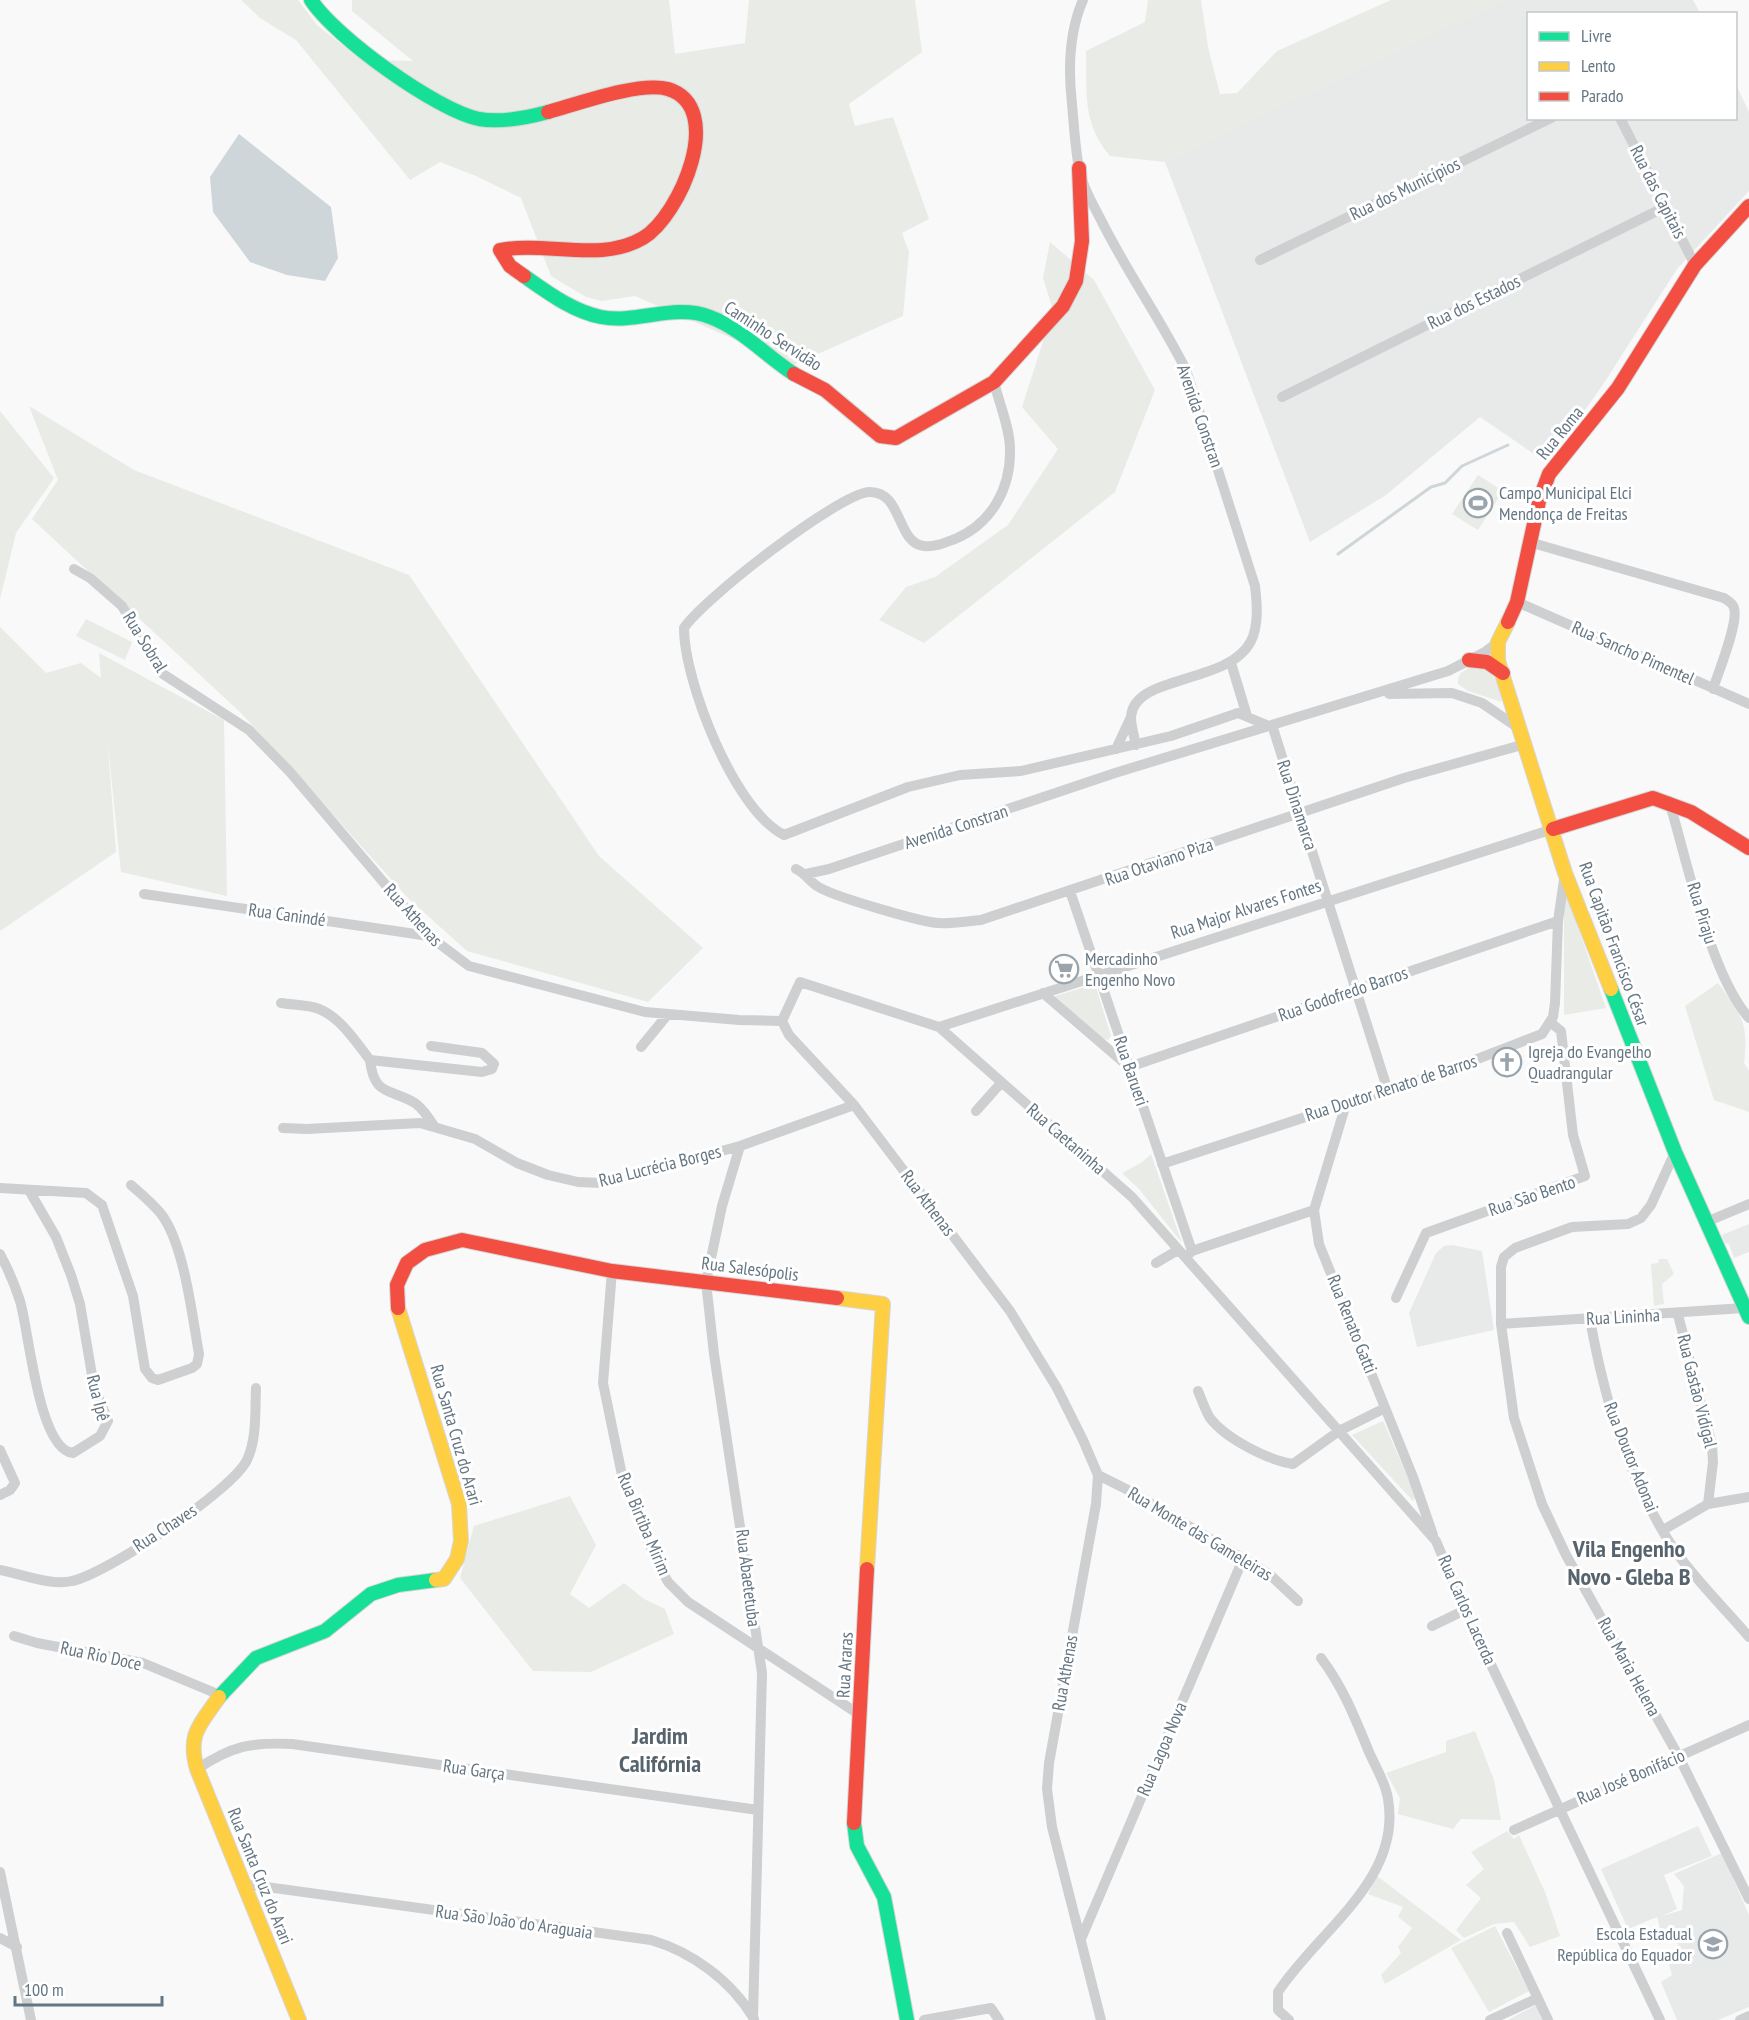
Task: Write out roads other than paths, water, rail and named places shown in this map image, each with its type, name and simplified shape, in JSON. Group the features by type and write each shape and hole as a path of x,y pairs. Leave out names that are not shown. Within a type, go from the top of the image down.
{"street":[{"name":"Caminho Servidão","path":"311,0 348,42 429,95 461,112 491,120 521,118 607,96 656,87 671,90 690,105 695,118 694,148 684,186 670,215 655,230 627,245 590,249 531,246 500,250 510,266 560,301 601,317 638,317 681,311 710,317 742,336 792,373 825,390 880,436 889,438 908,433 994,382 1063,306 1076,281 1082,241 1079,168"},
{"name":"Avenida Constran","path":"1083,0 1075,20 1071,44 1071,90 1079,168 1090,199 1117,253 1170,338 1186,370 1207,428 1255,586 1257,608 1252,640 1231,663 1145,694 1131,716 1116,749"},
{"name":"Rua dos Municípios","path":"1260,261 1547,120"},
{"name":"Rua das Capitais","path":"1621,120 1695,266"},
{"name":"Rua Roma","path":"1498,642 1516,602 1529,542 1549,474 1618,388 1695,266 1715,240 1749,206"},
{"name":"Rua dos Estados","path":"1282,397 1665,207"},
{"path":"994,382 1010,447 1007,483 993,510 971,532 938,546 922,546 911,540 897,510 886,497 867,492 840,502 798,531 690,618 684,628 684,651 718,749 738,786 760,817 784,835 909,787 936,780 960,775 1021,771 1171,736 1238,713 1270,726"},
{"path":"1529,542 1724,598 1730,602 1735,611 1734,620 1713,689"},
{"name":"Rua Sobral","path":"74,569 90,578 122,606 163,674 249,730"},
{"name":"Rua Sancho Pimentel","path":"1516,602 1749,704"},
{"name":"Avenida Constran","path":"801,871 1449,671 1498,642"},
{"name":"Rua Capitão Francisco César","path":"1498,642 1498,661 1520,730 1559,827 1565,873 1675,1152 1747,1312"},
{"path":"1468,660 1487,662 1503,672"},
{"path":"1231,663 1247,716"},
{"path":"1449,671 1446,680 1452,693"},
{"name":"Avenida Constran","path":"1380,693 1452,693 1482,703 1520,730"},
{"path":"1131,716 1136,745"},
{"name":"Rua Dinamarca","path":"1270,726 1388,1091"},
{"name":"Rua Athenas","path":"249,730 290,772 429,936 469,966 645,1012 782,1021 789,1035 854,1105 1010,1311 1057,1388 1098,1475 1096,1504 1049,1763 1047,1789 1052,1827 1101,2020"},
{"name":"Rua Otaviano Piza","path":"801,871 817,886 831,892 937,923 981,920 1404,778 1525,744"},
{"path":"1559,827 1636,801 1653,798 1669,801 1714,824 1749,848"},
{"name":"Rua Piraju","path":"1669,801 1715,955 1736,1000 1749,1018"},
{"name":"Rua Major Alvares Fontes","path":"939,1027 1559,827"},
{"path":"1550,1022 1556,989 1558,921 1565,873"},
{"name":"Rua Barueri","path":"1070,891 1162,1164 1185,1253"},
{"name":"Rua Canindé","path":"144,894 429,936"},
{"name":"Rua Godofredo Barros","path":"1129,1067 1558,921"},
{"path":"782,1021 800,982 939,1027"},
{"path":"1042,993 1129,1067"},
{"path":"282,1003 318,1009 338,1022 370,1060 374,1080 378,1086 418,1105 434,1126"},
{"path":"641,1047 668,1014"},
{"name":"Rua Doutor Renato de Barros","path":"1162,1164 1388,1091 1535,1039 1550,1022"},
{"name":"Rua São Bento","path":"1396,1298 1426,1233 1585,1176 1573,1135 1561,1031 1550,1022"},
{"name":"Rua Caetaninha","path":"939,1027 1001,1083 1071,1140 1132,1197 1185,1253"},
{"path":"370,1060 482,1072 493,1067 493,1061 482,1053 431,1046"},
{"path":"976,1111 1001,1083"},
{"name":"Rua Renato Gatti","path":"1346,1104 1314,1210 1319,1244 1436,1540"},
{"name":"Rua Lucrécia Borges","path":"283,1128 308,1129 420,1123 475,1139 517,1163 548,1175 578,1182 602,1183 740,1146 854,1105"},
{"name":"Rua Abaetetuba","path":"740,1146 722,1206 706,1282 756,1646 762,1673 754,2018"},
{"name":"Rua Maria Helena","path":"1675,1152 1651,1205 1641,1218 1628,1224 1572,1227 1523,1245 1504,1257 1501,1267 1501,1324 1515,1418 1542,1504 1566,1555 1744,1874 1749,1899"},
{"path":"0,1188 30,1192 86,1193 102,1205 133,1296 145,1369 152,1378 158,1380 192,1368 197,1364 200,1354 186,1284 172,1233 163,1216 131,1185"},
{"name":"Rua Ipê","path":"0,1254 20,1301 40,1403 58,1442 67,1452 73,1453 100,1436 108,1421 94,1387 80,1304 71,1275 56,1237 30,1192"},
{"path":"1706,1222 1749,1204"},
{"path":"1156,1263 1314,1210"},
{"name":"Rua Santa Cruz do Arari","path":"300,2020 197,1769 191,1748 195,1738 220,1695 256,1658 326,1631 371,1594 398,1586 444,1579 457,1558 462,1526 459,1504 396,1300 396,1284 402,1269 422,1251 437,1244 462,1240 612,1271"},
{"name":"Rua Carlos Lacerda","path":"1185,1253 1436,1540 1465,1610 1660,2020"},
{"name":"Rua Salesópolis","path":"612,1271 883,1304"},
{"name":"Rua Birtiba Mirim","path":"612,1271 603,1383 622,1475 652,1554 668,1582 688,1602 860,1715"},
{"name":"Rua Araras","path":"883,1304 853,1811 857,1846 884,1897 907,2020"},
{"name":"Rua Lininha","path":"1501,1324 1747,1312"},
{"name":"Rua Gastão Vidigal","path":"1678,1315 1712,1444 1713,1462 1708,1504"},
{"name":"Rua Doutor Adonai","path":"1590,1319 1600,1375 1614,1425 1663,1530 1673,1547 1749,1637"},
{"name":"Rua Chaves","path":"0,1570 71,1581 112,1563 219,1492 248,1459 253,1440 256,1388"},
{"path":"1198,1391 1211,1418 1223,1430 1263,1455 1293,1464 1339,1431 1385,1408"},
{"path":"0,1450 15,1483 10,1490 0,1495"},
{"name":"Rua Monte das Gameleiras","path":"1098,1475 1130,1491 1269,1575 1298,1601"},
{"path":"1663,1530 1708,1504 1748,1500"},
{"name":"Rua Lagoa Nova","path":"1081,1939 1243,1559"},
{"path":"1432,1626 1465,1610"},
{"name":"Rua Rio Doce","path":"14,1636 37,1643 142,1663 220,1695"},
{"path":"1289,2020 1278,2010 1278,1992 1375,1873 1389,1833 1388,1796 1341,1686 1321,1658"},
{"name":"Rua José Bonifácio","path":"1514,1830 1749,1725"},
{"name":"Rua Garça","path":"197,1769 231,1748 246,1744 292,1744 758,1810"},
{"path":"0,1872 31,2020"},
{"name":"Rua São João do Araguaia","path":"245,1884 651,1940 674,1947 699,1961 722,1980 754,2018"},
{"path":"1507,1933 1548,2020"},
{"path":"0,1938 17,1947"},
{"path":"1490,2020 1538,1998"},
{"path":"924,2020 991,2008 999,2020"},
{"path":"1740,2020 1749,2016"}],"waterway":[{"path":"1338,554 1431,487 1445,483 1462,466 1508,445"}],"place":[{"name":"Campo Municipal Elci Mendonça de Freitas","path":"1478,503"},
{"name":"Mercadinho Engenho Novo","path":"1064,969"},
{"name":"Igreja do Evangelho Quadrangular","path":"1507,1062"},
{"name":"Escola Estadual República do Equador","path":"1713,1944"}],"district":[{"name":"Vila Engenho Novo - Gleba B","path":"1629,1563"},
{"name":"Jardim Califórnia","path":"660,1750"}]}
